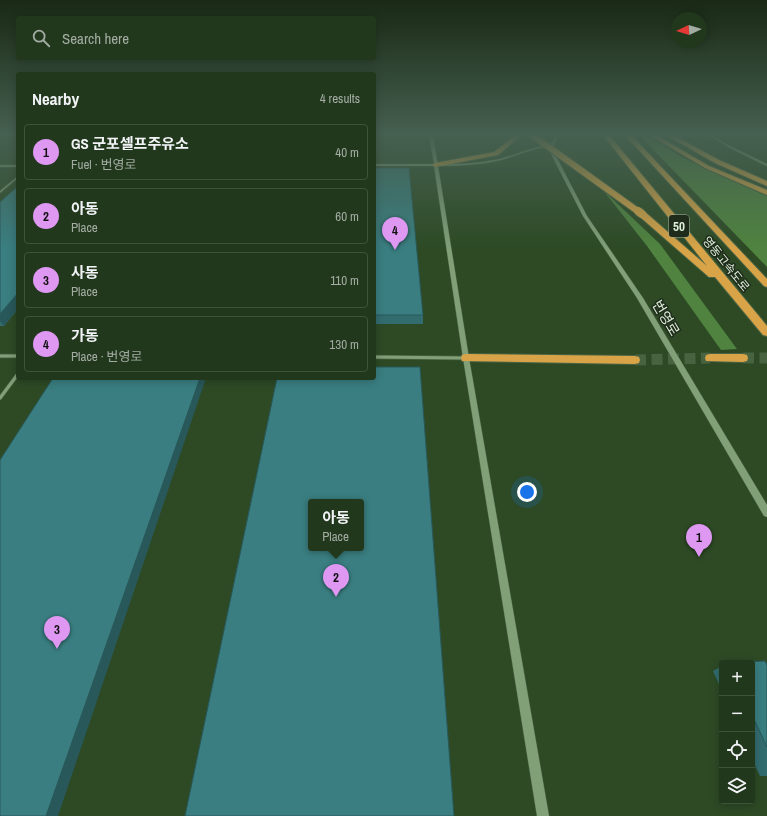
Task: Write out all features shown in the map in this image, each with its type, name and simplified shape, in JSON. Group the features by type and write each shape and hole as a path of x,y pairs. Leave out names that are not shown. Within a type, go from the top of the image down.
{"highway":[{"path":"586,173 642,214 738,299"},
{"name":"영동고속도로","path":"637,173 767,333"},
{"name":"영동고속도로","path":"664,173 767,284"},
{"path":"721,173 767,193"},
{"path":"742,173 767,184"},
{"path":"466,358 635,360"},
{"path":"710,358 743,358"}],"street":[{"path":"436,173 543,816"},
{"name":"번영로","path":"563,173 585,216 640,298 767,513"}],"lane":[{"path":"0,192 16,179"},
{"path":"0,356 16,356"},
{"path":"376,358 466,358"},
{"path":"0,398 16,377"}],"green space":[{"path":"676,173 715,173 767,196 767,267"},
{"path":"603,190 660,244 737,349 721,350 647,246"}],"building":[{"path":"376,173 409,173 423,315 376,315"},
{"path":"16,188 16,295 0,314 0,202"},
{"path":"376,367 420,367 454,816 185,816 277,380 376,380"},
{"path":"52,380 199,380 46,816 0,816 0,460"},
{"path":"765,661 767,665 767,747 755,721 755,662"}],"tunnel":[{"path":"635,360 710,358"},
{"path":"743,358 767,358"}],"place":[{"name":"가동","path":"395,250"},
{"name":"GS 군포셀프주유소","path":"699,557"},
{"name":"아동","path":"336,597"},
{"name":"사동","path":"57,649"}]}
